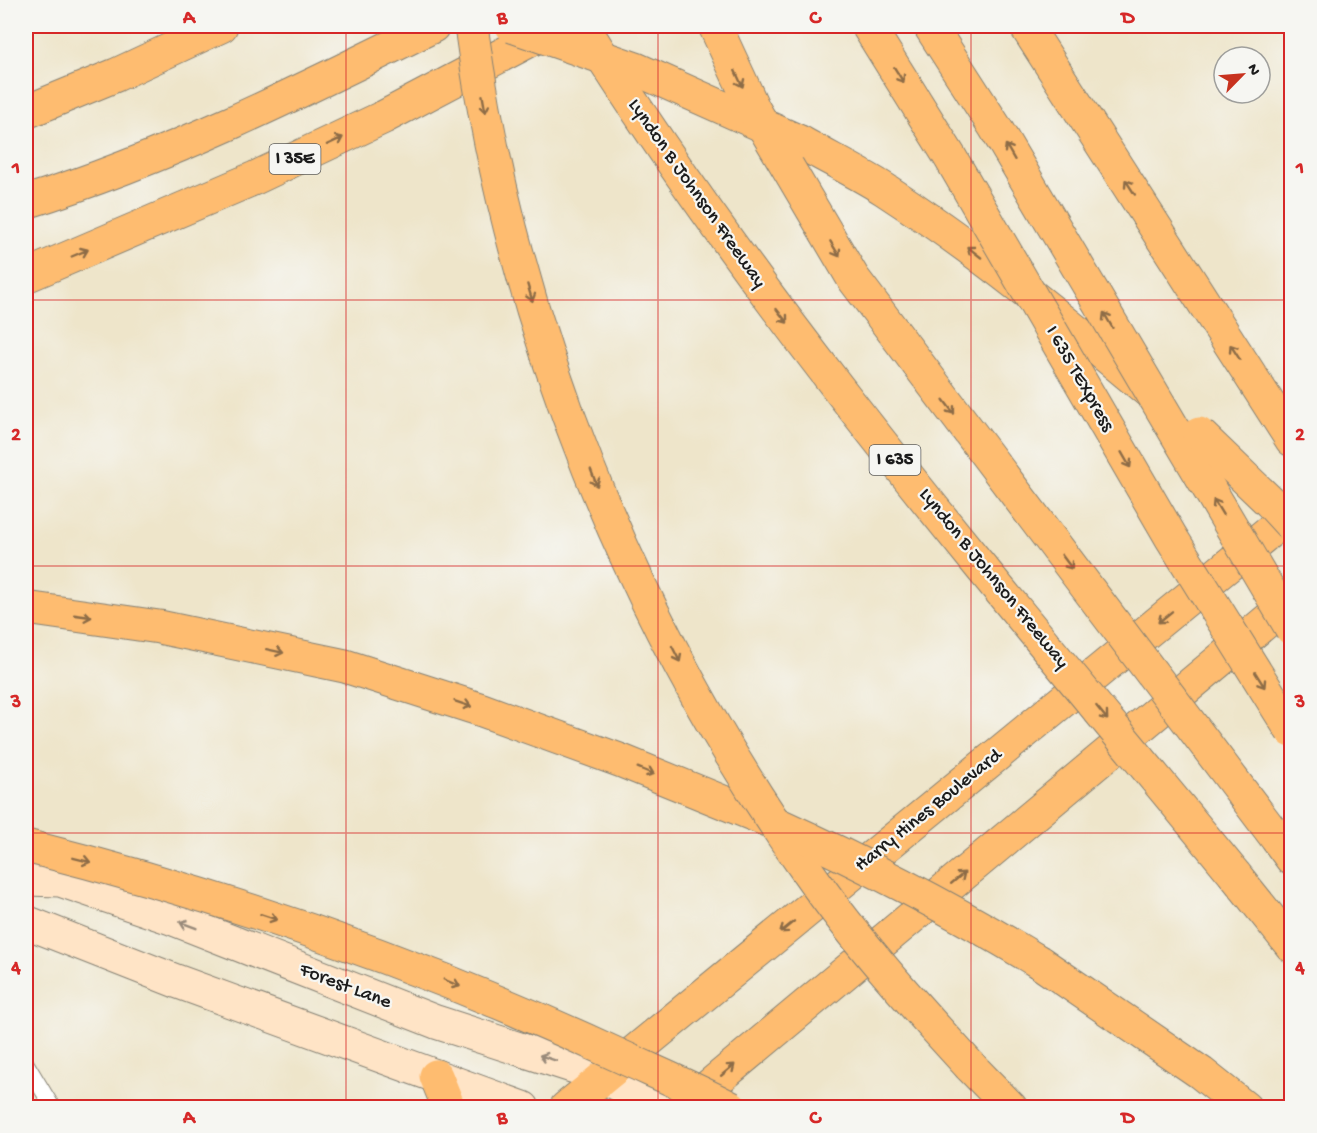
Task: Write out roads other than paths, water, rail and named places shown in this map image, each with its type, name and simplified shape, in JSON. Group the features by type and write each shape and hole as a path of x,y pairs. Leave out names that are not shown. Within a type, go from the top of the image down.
{"main road":[{"path":"26,112 116,75 221,26"},
{"path":"26,202 116,172 178,147 433,26"},
{"path":"471,26 489,133 516,248 546,344 600,493 646,595 700,701 754,792 809,874 909,999 1011,1107"},
{"path":"512,26 636,69 800,142 882,188 957,239 1086,339 1199,434 1292,526"},
{"name":"I 35E","path":"26,276 319,148 384,117 557,26"},
{"name":"Lyndon B Johnson Freeway","path":"583,26 637,113 758,284 897,462 1292,945"},
{"path":"715,26 754,110 853,278 1285,850"},
{"name":"I 635 TEXpress","path":"868,26 950,157 1171,537 1292,731"},
{"path":"930,26 995,127 1292,628"},
{"path":"1026,26 1292,440"},
{"name":"Harry Hines Boulevard","path":"566,1107 1292,513"},
{"path":"683,1107 1292,600"},
{"path":"26,609 159,627 345,666 482,710 622,761 777,824 852,858 961,915 1039,962 1201,1073 1245,1107"},
{"path":"26,846 142,875 437,977 569,1032 731,1107"},
{"name":"Forest Lane","path":"26,879 60,880 160,914 436,1022 603,1076 662,1107"},
{"path":"26,922 523,1107"},
{"path":"436,1076 449,1107"}],"lane":[{"path":"26,1063 53,1107"}]}
